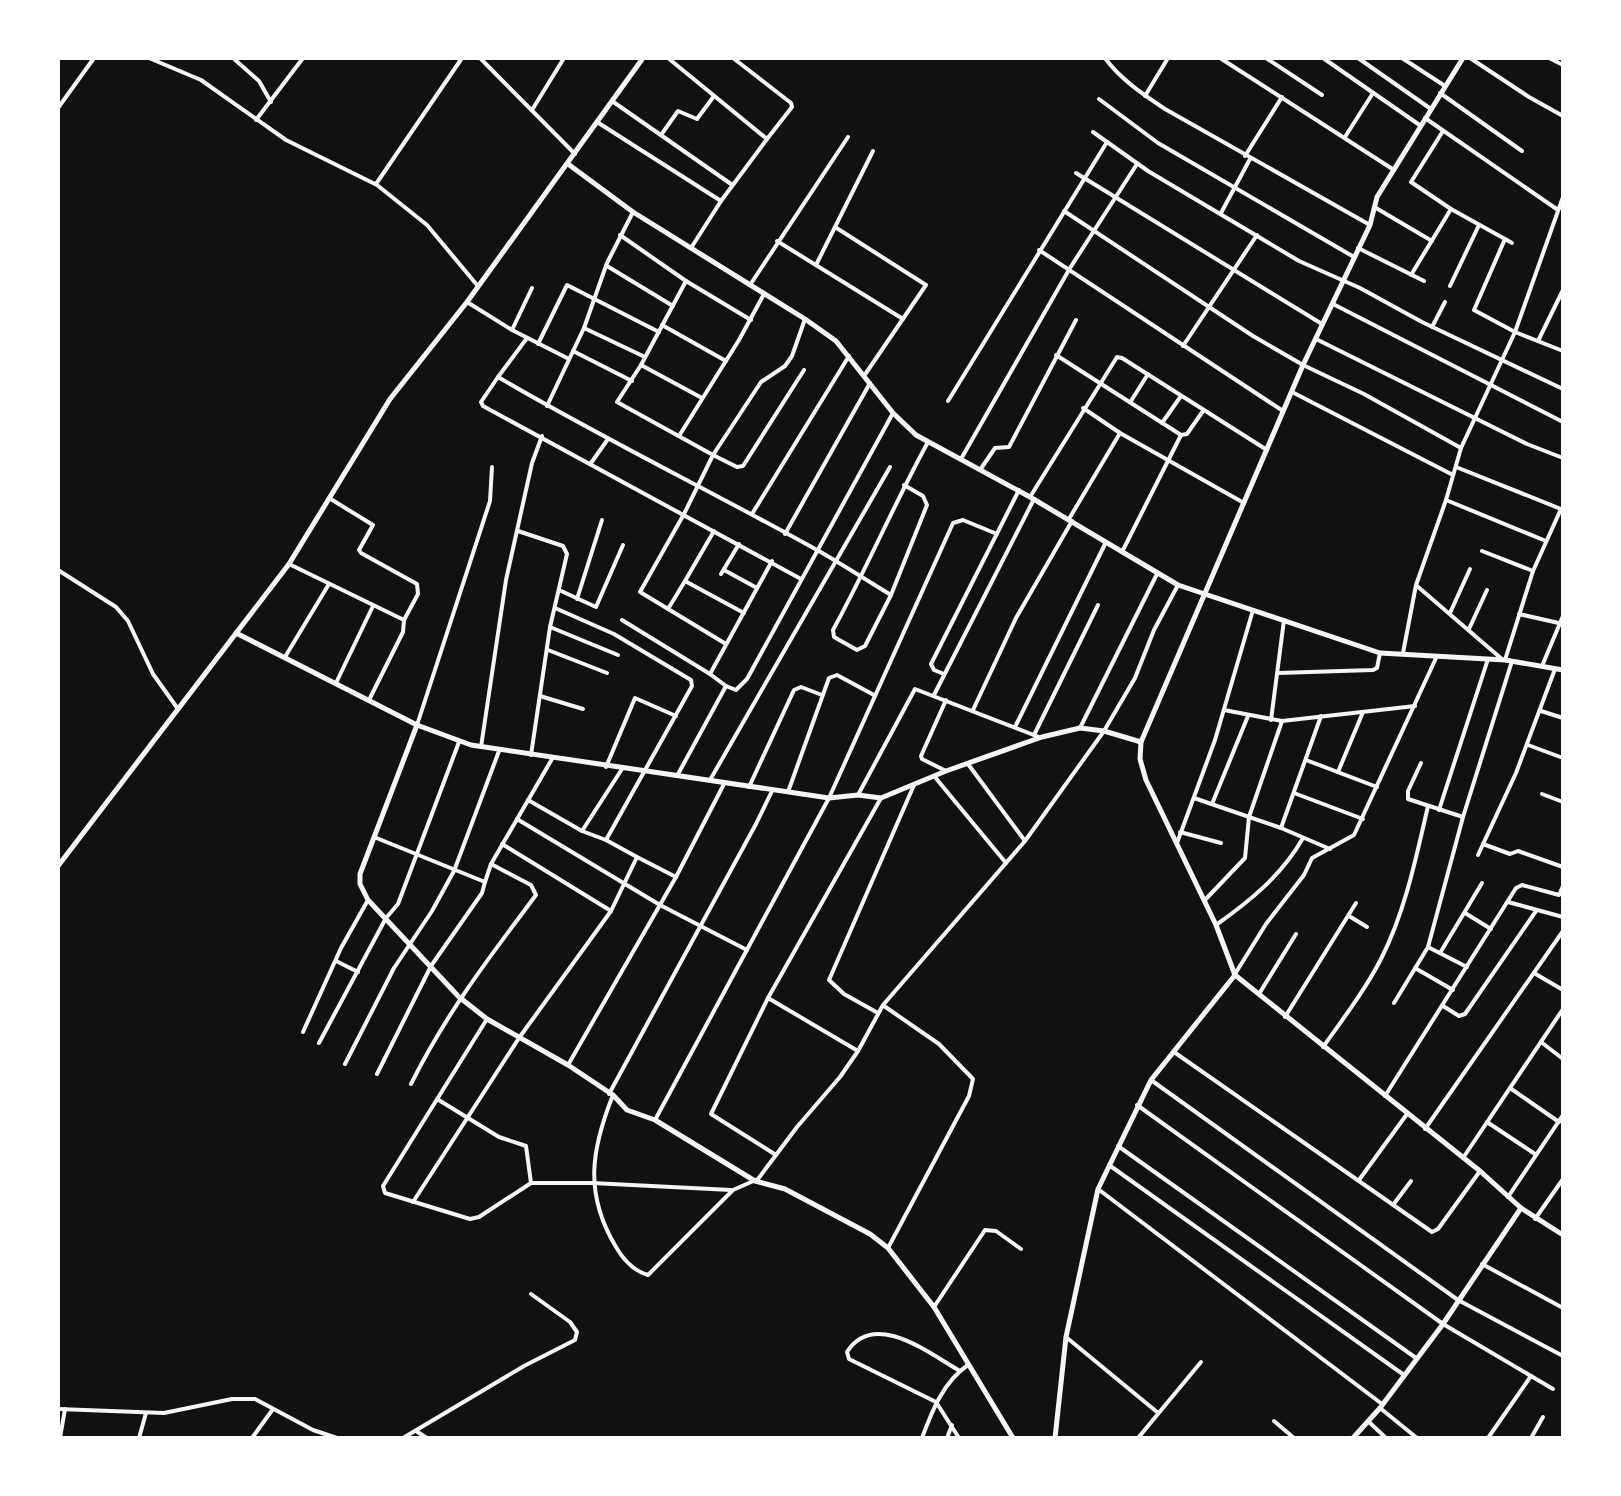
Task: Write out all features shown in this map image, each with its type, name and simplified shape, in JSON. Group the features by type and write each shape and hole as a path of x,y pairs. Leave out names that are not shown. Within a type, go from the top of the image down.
{"street":[{"path":"58,108 94,58"},
{"path":"149,58 201,80 286,140 376,184 427,225 477,285"},
{"path":"233,58 259,81 271,102"},
{"path":"256,120 303,58"},
{"path":"376,184 462,58"},
{"path":"480,58 575,154"},
{"path":"531,111 564,58"},
{"path":"58,866 289,564 390,399 467,302 643,58"},
{"path":"668,58 767,139"},
{"path":"691,248 732,185 792,107 791,103 733,58"},
{"path":"1105,58 1145,96 1370,225"},
{"path":"1145,96 1168,58"},
{"path":"1220,58 1394,170"},
{"path":"1266,58 1322,95"},
{"path":"1323,58 1421,126"},
{"path":"1358,58 1431,109"},
{"path":"1402,58 1442,86"},
{"path":"1463,58 1442,86 1379,194 1370,225 1303,365 1141,742 1140,756 1142,769 1216,925 1235,975 1480,1171 1521,1208 1563,1235"},
{"path":"1470,58 1563,116"},
{"path":"1549,58 1563,65"},
{"path":"1345,137 1373,93"},
{"path":"1440,93 1522,151"},
{"path":"661,135 678,111 697,119 714,96"},
{"path":"1221,213 1247,157 1283,97"},
{"path":"1099,99 1146,135 1354,257"},
{"path":"612,101 732,185"},
{"path":"1425,118 1558,210"},
{"path":"597,122 721,201"},
{"path":"1443,131 1411,180 1413,184 1512,243"},
{"path":"1093,132 1137,164 1299,261 1563,389"},
{"path":"750,285 848,137"},
{"path":"948,401 1107,142"},
{"path":"816,265 873,151"},
{"path":"568,164 633,212 836,341 907,428 1071,520 1178,585 1380,653 1507,660 1563,670"},
{"path":"961,459 1092,229 1137,164"},
{"path":"1076,173 1323,325"},
{"path":"1403,653 1416,585 1461,448 1515,332 1563,197"},
{"path":"1376,208 1432,241"},
{"path":"1411,275 1451,209"},
{"path":"1064,211 1210,308 1303,365 1364,394 1461,448"},
{"path":"547,406 584,328 620,235 633,212"},
{"path":"1450,286 1479,225"},
{"path":"835,227 926,284 864,376"},
{"path":"620,235 686,281 751,320"},
{"path":"1183,346 1257,235"},
{"path":"1505,239 1473,309 1515,332 1563,351"},
{"path":"777,241 903,319"},
{"path":"1358,248 1424,281"},
{"path":"1039,250 1283,411"},
{"path":"607,265 673,306"},
{"path":"686,281 632,381 617,402 713,455 737,467 743,466 804,370"},
{"path":"538,344 565,285 659,332"},
{"path":"512,330 532,288"},
{"path":"1538,341 1563,290"},
{"path":"679,436 764,294"},
{"path":"467,302 512,330 569,359"},
{"path":"1432,327 1445,302"},
{"path":"1333,304 1563,422"},
{"path":"726,644 640,592 713,455 761,382 785,366 792,356 805,319"},
{"path":"980,470 995,448 1009,447 1076,320"},
{"path":"662,325 726,361"},
{"path":"584,328 645,357"},
{"path":"527,338 481,402 483,406 801,579"},
{"path":"1316,339 1563,458"},
{"path":"573,351 632,381"},
{"path":"1056,355 1181,435 1186,436 1203,411"},
{"path":"752,515 849,356"},
{"path":"934,695 1032,498 1083,408 1117,357 1267,450"},
{"path":"641,365 702,398"},
{"path":"1131,401 1148,374"},
{"path":"498,377 818,550 891,595"},
{"path":"785,534 870,383"},
{"path":"1292,392 1453,475"},
{"path":"1162,423 1181,396"},
{"path":"1083,408 1120,433 1244,503"},
{"path":"622,620 733,690 741,688 893,413"},
{"path":"972,711 1016,618 1120,433"},
{"path":"1122,552 1181,435"},
{"path":"481,748 506,580 532,463 542,436"},
{"path":"591,464 608,439"},
{"path":"904,485 923,496 927,505 891,595 862,649 857,650 834,637 833,630 862,578 904,485 928,442"},
{"path":"492,467 490,501 417,725 359,878 368,900 459,997 487,1019 568,1065 627,1110 655,1120 755,1181 785,1189 870,1234 888,1248 906,1267 934,1307 1013,1438"},
{"path":"710,781 890,467"},
{"path":"1394,1003 1428,947 1519,614 1533,571 1562,510 1456,467"},
{"path":"944,674 934,670 931,664 1019,490"},
{"path":"329,498 373,525 359,550 361,553 417,584 418,594 404,620 403,632 369,700"},
{"path":"1446,500 1546,541"},
{"path":"577,599 602,520"},
{"path":"655,1120 829,798 953,523 963,520 997,534"},
{"path":"518,531 567,550 550,627 531,755"},
{"path":"668,610 714,531"},
{"path":"1015,727 1106,542"},
{"path":"739,544 723,572 757,588"},
{"path":"559,590 596,607 623,545"},
{"path":"1482,551 1533,571"},
{"path":"710,674 772,561"},
{"path":"289,564 404,620"},
{"path":"1450,613 1470,569"},
{"path":"58,570 116,607 128,621 159,683 178,709"},
{"path":"1080,728 1157,574"},
{"path":"685,581 744,613"},
{"path":"285,657 329,584"},
{"path":"772,791 611,1095 596,1147 592,1183 597,1208 612,1240 633,1268 648,1275 733,1190 755,1181 840,1077 883,1005 1025,841 1104,731 1135,678 1152,634 1178,585"},
{"path":"1416,585 1507,660"},
{"path":"1469,629 1487,590"},
{"path":"1034,735 1098,605"},
{"path":"336,683 373,606"},
{"path":"555,608 614,634 691,680 692,686 606,840"},
{"path":"1176,846 1224,710 1253,610"},
{"path":"1519,614 1561,624"},
{"path":"1542,666 1563,616"},
{"path":"1271,720 1284,620"},
{"path":"550,627 618,655"},
{"path":"236,633 417,725 459,742 644,773 829,798 858,795 881,798 1042,737 1080,728 1104,731 1141,742"},
{"path":"548,650 607,673"},
{"path":"1278,673 1373,670 1377,668 1380,653"},
{"path":"1055,1438 1066,1337 1098,1189 1137,1105 1172,1051 1235,975 1266,924 1304,875 1312,858 1351,839 1437,656"},
{"path":"1439,810 1488,659"},
{"path":"1478,855 1527,745 1555,669"},
{"path":"788,792 829,678 837,675 874,695"},
{"path":"1419,677 1426,681"},
{"path":"676,777 726,686"},
{"path":"749,787 794,690 801,687 822,695"},
{"path":"858,795 913,691 917,689 1042,737"},
{"path":"540,696 583,709"},
{"path":"606,767 635,698 676,716"},
{"path":"946,700 921,756 946,771"},
{"path":"1224,710 1282,721 1415,706"},
{"path":"1541,711 1563,718"},
{"path":"1338,772 1363,712"},
{"path":"1212,804 1248,716"},
{"path":"1281,828 1321,716"},
{"path":"1204,901 1245,858 1249,817 1282,721"},
{"path":"319,1043 386,918 398,904 414,854 459,742"},
{"path":"1527,745 1563,758"},
{"path":"345,1064 379,995 454,871 499,751"},
{"path":"377,1074 431,966 482,893 491,864 552,759"},
{"path":"1306,760 1377,787"},
{"path":"1421,763 1408,791 1410,801 1463,817"},
{"path":"968,764 1025,841"},
{"path":"582,831 622,769"},
{"path":"934,776 1006,863"},
{"path":"568,1065 676,877 724,784"},
{"path":"878,1013 844,994 829,980 914,784"},
{"path":"1293,793 1363,819"},
{"path":"1542,794 1563,802"},
{"path":"1193,797 1330,849"},
{"path":"776,1155 711,1114 768,998 881,798"},
{"path":"528,800 582,831 606,840 676,877"},
{"path":"1323,1047 1368,981 1390,939 1407,890 1428,806"},
{"path":"517,819 660,905 748,951"},
{"path":"1180,832 1221,843"},
{"path":"374,837 485,882"},
{"path":"1216,925 1245,904 1284,867 1303,838"},
{"path":"502,844 611,911"},
{"path":"1483,844 1510,854 1518,851 1563,867"},
{"path":"413,1202 519,1038 611,911 637,857"},
{"path":"411,1084 459,997 536,895 531,885 491,864"},
{"path":"1440,953 1482,883"},
{"path":"1385,1096 1516,888 1522,885 1557,895 1563,886"},
{"path":"303,1032 368,900"},
{"path":"1508,902 1563,917"},
{"path":"1285,1017 1356,903"},
{"path":"1443,1006 1459,1016 1465,1014 1536,911"},
{"path":"1465,913 1491,929"},
{"path":"1349,916 1367,927"},
{"path":"1425,1129 1563,931"},
{"path":"1258,996 1296,934"},
{"path":"1428,947 1467,967"},
{"path":"336,961 358,972"},
{"path":"1415,968 1453,990"},
{"path":"1534,972 1563,990"},
{"path":"768,998 858,1051"},
{"path":"883,1005 939,1044 973,1079 969,1096 888,1248"},
{"path":"1463,1158 1563,1010"},
{"path":"487,1019 383,1186 385,1193 474,1219 531,1183 733,1190"},
{"path":"1541,1042 1563,1059"},
{"path":"1172,1051 1436,1232 1480,1171"},
{"path":"1151,1080 1458,1300 1563,1356"},
{"path":"1510,1088 1559,1122"},
{"path":"437,1099 499,1137 527,1147 527,1169 531,1183"},
{"path":"1137,1105 1443,1324 1553,1389"},
{"path":"1359,1180 1407,1114"},
{"path":"1508,1197 1563,1115"},
{"path":"1487,1122 1535,1154"},
{"path":"1118,1146 1416,1358"},
{"path":"1109,1165 1404,1375"},
{"path":"1535,1219 1563,1179"},
{"path":"1393,1205 1411,1181"},
{"path":"1098,1189 1381,1406 1417,1438"},
{"path":"1353,1438 1369,1422 1443,1324 1521,1208"},
{"path":"934,1307 985,1230 996,1231 1021,1249"},
{"path":"1482,1264 1563,1308"},
{"path":"403,1438 524,1366 575,1340 577,1332 573,1324 531,1294"},
{"path":"959,1438 936,1402 849,1359 847,1352 863,1337 876,1333 900,1337 960,1371"},
{"path":"1066,1337 1157,1412"},
{"path":"1138,1438 1201,1362"},
{"path":"922,1438 936,1402 968,1365"},
{"path":"1488,1438 1531,1376"},
{"path":"58,1409 164,1413 243,1398 255,1399 313,1430 337,1438"},
{"path":"60,1438 65,1409"},
{"path":"252,1438 273,1409"},
{"path":"139,1438 146,1413"},
{"path":"1531,1438 1543,1417"},
{"path":"1274,1421 1294,1438"},
{"path":"1369,1422 1386,1438"},
{"path":"947,1438 952,1425"},
{"path":"416,1431 427,1438"},
{"path":"1284,1438 1288,1433"}]}
